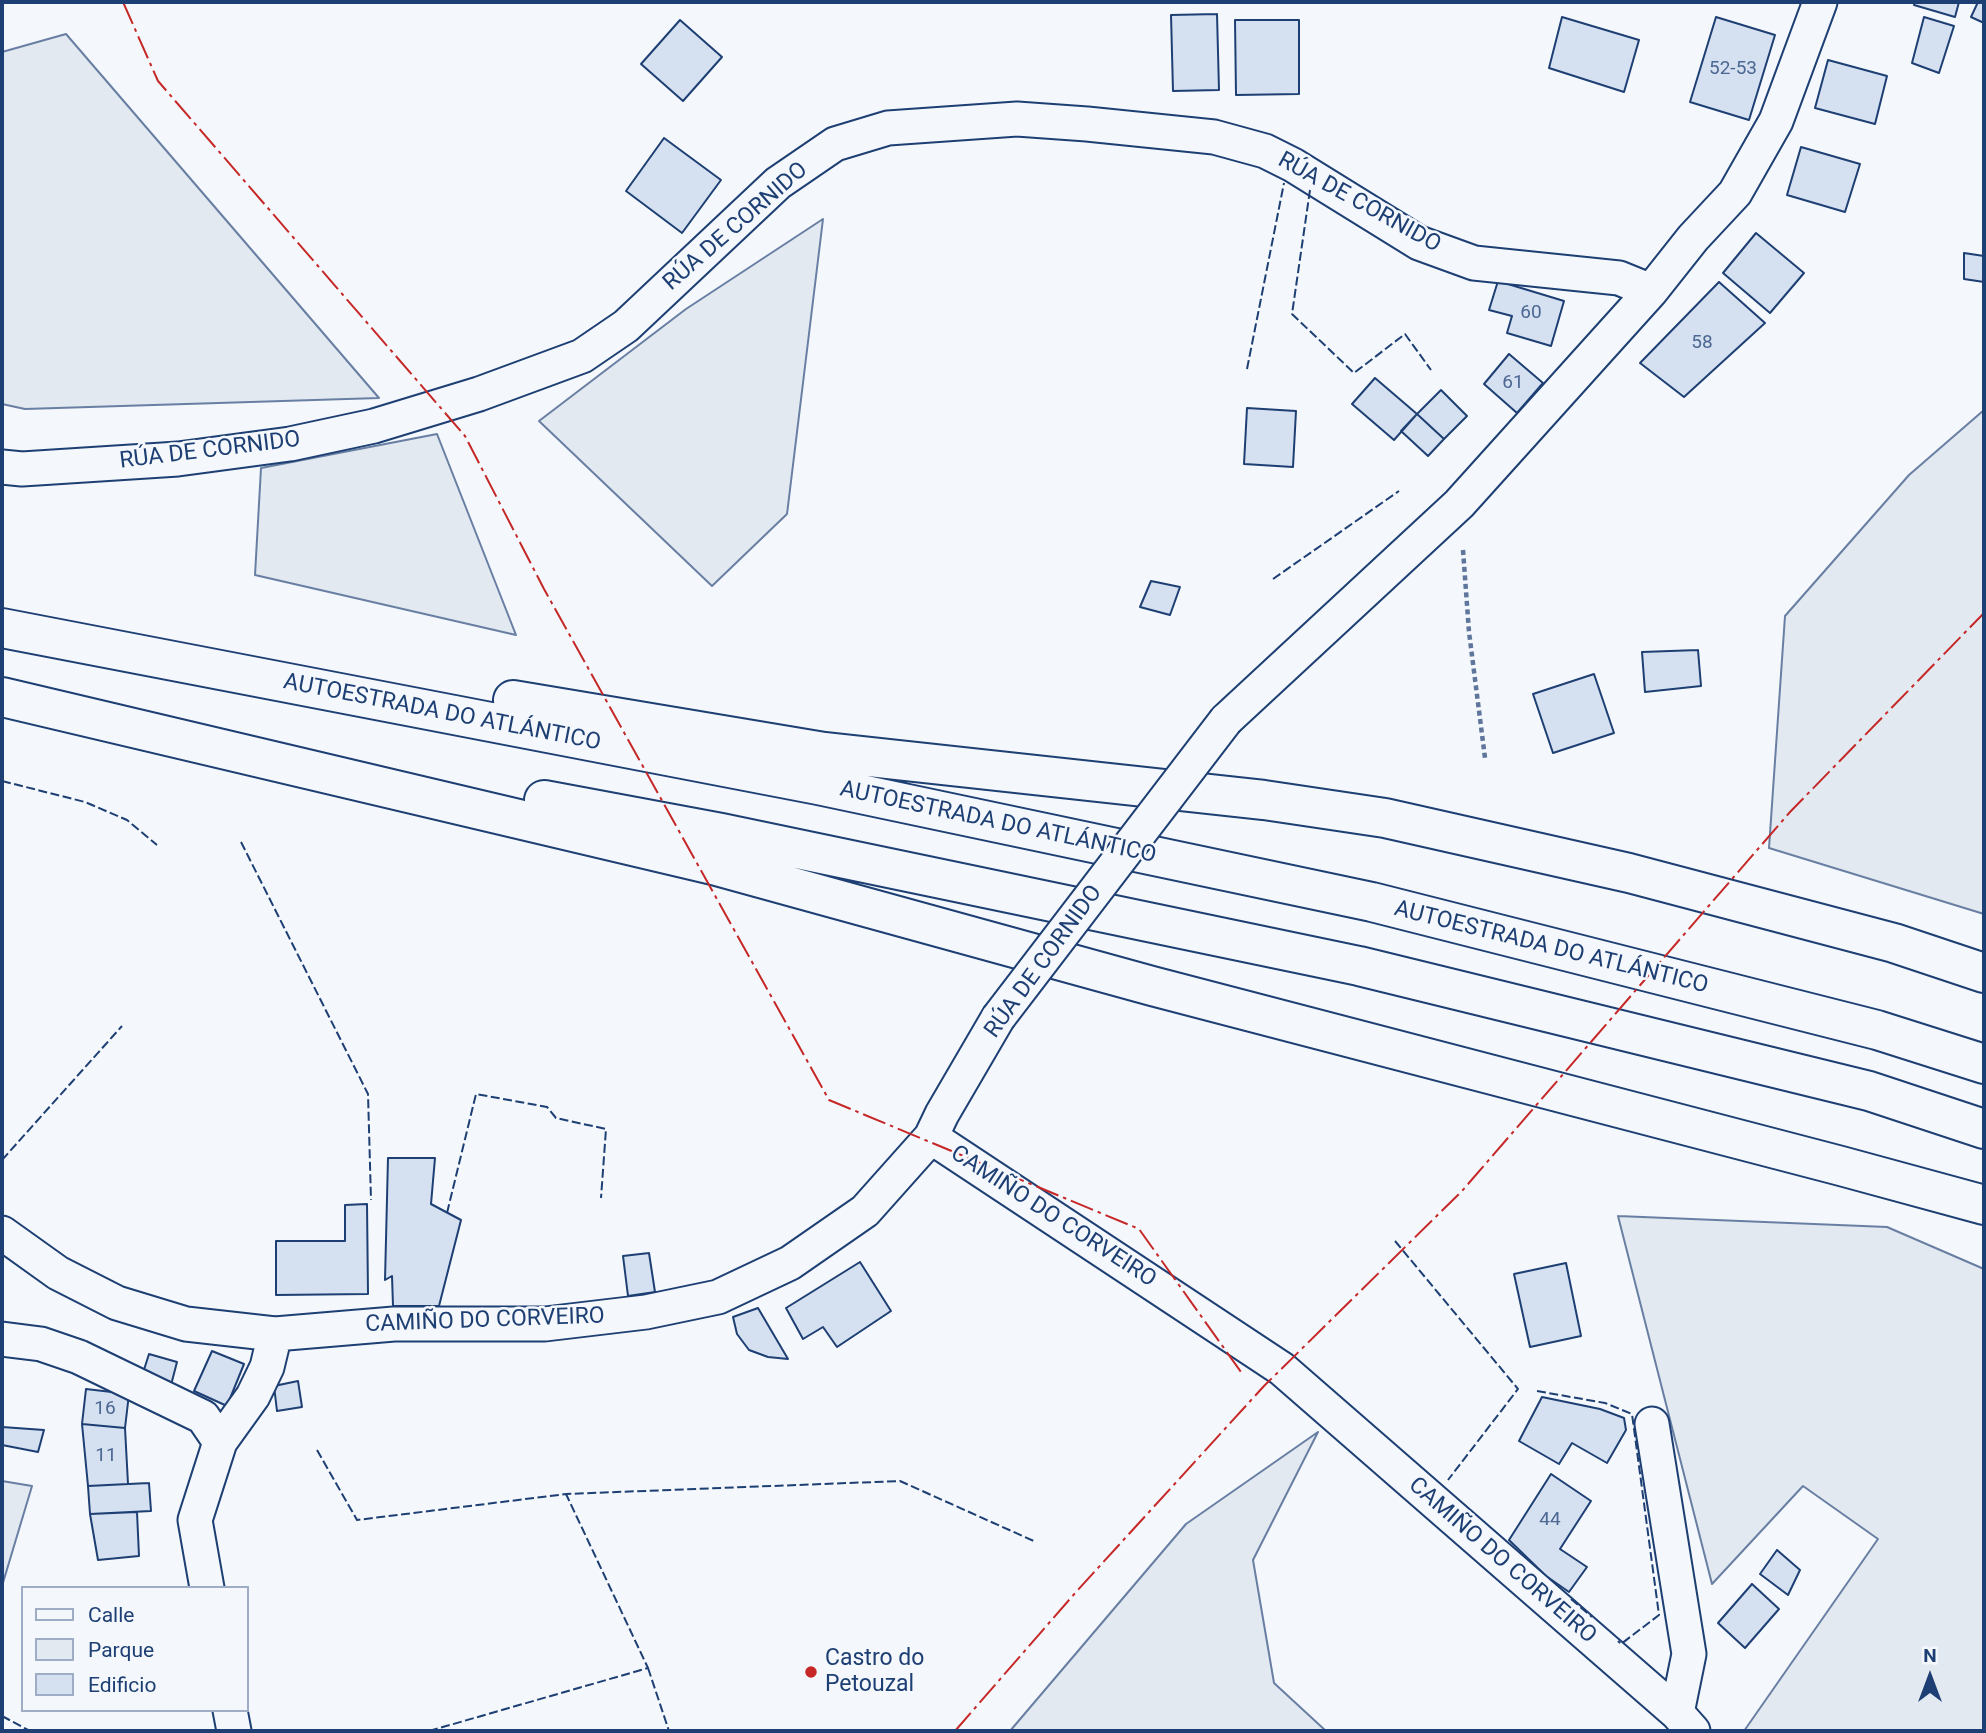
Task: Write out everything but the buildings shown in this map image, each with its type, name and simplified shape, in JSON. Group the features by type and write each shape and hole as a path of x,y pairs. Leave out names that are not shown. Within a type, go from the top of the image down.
{"highway":[{"path":"2,615 824,752 1264,800 1385,818 1629,873 1894,943 1984,973"},
{"name":"AUTOESTRADA DO ATLÁNTICO","path":"2,628 818,785 1372,902 1877,1030 1984,1064"},
{"path":"2,697 721,834 1359,966 1869,1091 1984,1129"},
{"path":"2,697 713,865 1166,989 1984,1205"}],"street":[{"path":"1651,291 1693,238 1735,193 1776,121 1820,2"},
{"name":"RÚA DE CORNIDO","path":"2,467 22,469 178,459 290,444 374,426 479,394 582,356 626,326 778,183 835,144 888,128 1017,119 1213,137 1265,151 1293,164 1419,243 1474,263 1619,278 1651,291 1460,504 1226,720 999,1018 931,1137"},
{"name":"CAMIÑO DO CORVEIRO","path":"2,1233 58,1272 117,1303 186,1324 275,1334 394,1324 545,1324 646,1312 718,1297 790,1263 865,1211 931,1137 1282,1369 1685,1722"},
{"path":"207,1586 195,1520 220,1442 253,1396 267,1367 275,1334"},
{"path":"2,1339 41,1344 79,1357 203,1417 220,1442"},
{"path":"1652,1424 1689,1654 1685,1722"},
{"path":"230,1712 234,1731"}],"path":[{"path":"1460,504 1469,632 1485,758"}],"green space":[{"path":"66,34 379,398 25,409 2,404 2,52"},
{"path":"823,219 787,514 712,586 539,421 686,309"},
{"path":"1984,410 1984,914 1769,848 1785,616 1909,475"},
{"path":"437,434 516,635 255,575 261,468"},
{"path":"1618,1216 1887,1227 1984,1269 1984,1731 1744,1731 1878,1539 1803,1486 1712,1584"},
{"path":"1318,1432 1253,1560 1274,1683 1326,1731 1010,1731 1186,1524"},
{"path":"2,1481 32,1486 2,1586"}],"fence":[{"path":"1247,369 1284,183"},
{"path":"1310,190 1292,314 1354,373 1405,334 1431,370"},
{"path":"1273,579 1399,491"},
{"path":"2,781 85,802 127,820 157,845"},
{"path":"241,842 368,1094 371,1200"},
{"path":"2,1160 122,1026"},
{"path":"447,1213 476,1094 547,1107 556,1118 606,1129 601,1198"},
{"path":"1395,1241 1518,1389 1448,1480"},
{"path":"1537,1391 1605,1403 1632,1414 1659,1615 1621,1644 1618,1641"},
{"path":"317,1450 357,1520 566,1494 900,1481 1036,1542"},
{"path":"429,1731 648,1668 566,1494"},
{"path":"1571,1599 1592,1617"},
{"path":"648,1668 669,1731"},
{"path":"2,1716 30,1731"}],"power":[{"path":"123,2 158,81 465,436 544,589 829,1100 1139,1229 1241,1372"},
{"path":"955,1731 1076,1592 1264,1386 1462,1191 1790,812 1984,613"}],"place":[{"name":"Castro do Petouzal","path":"811,1672"}]}
